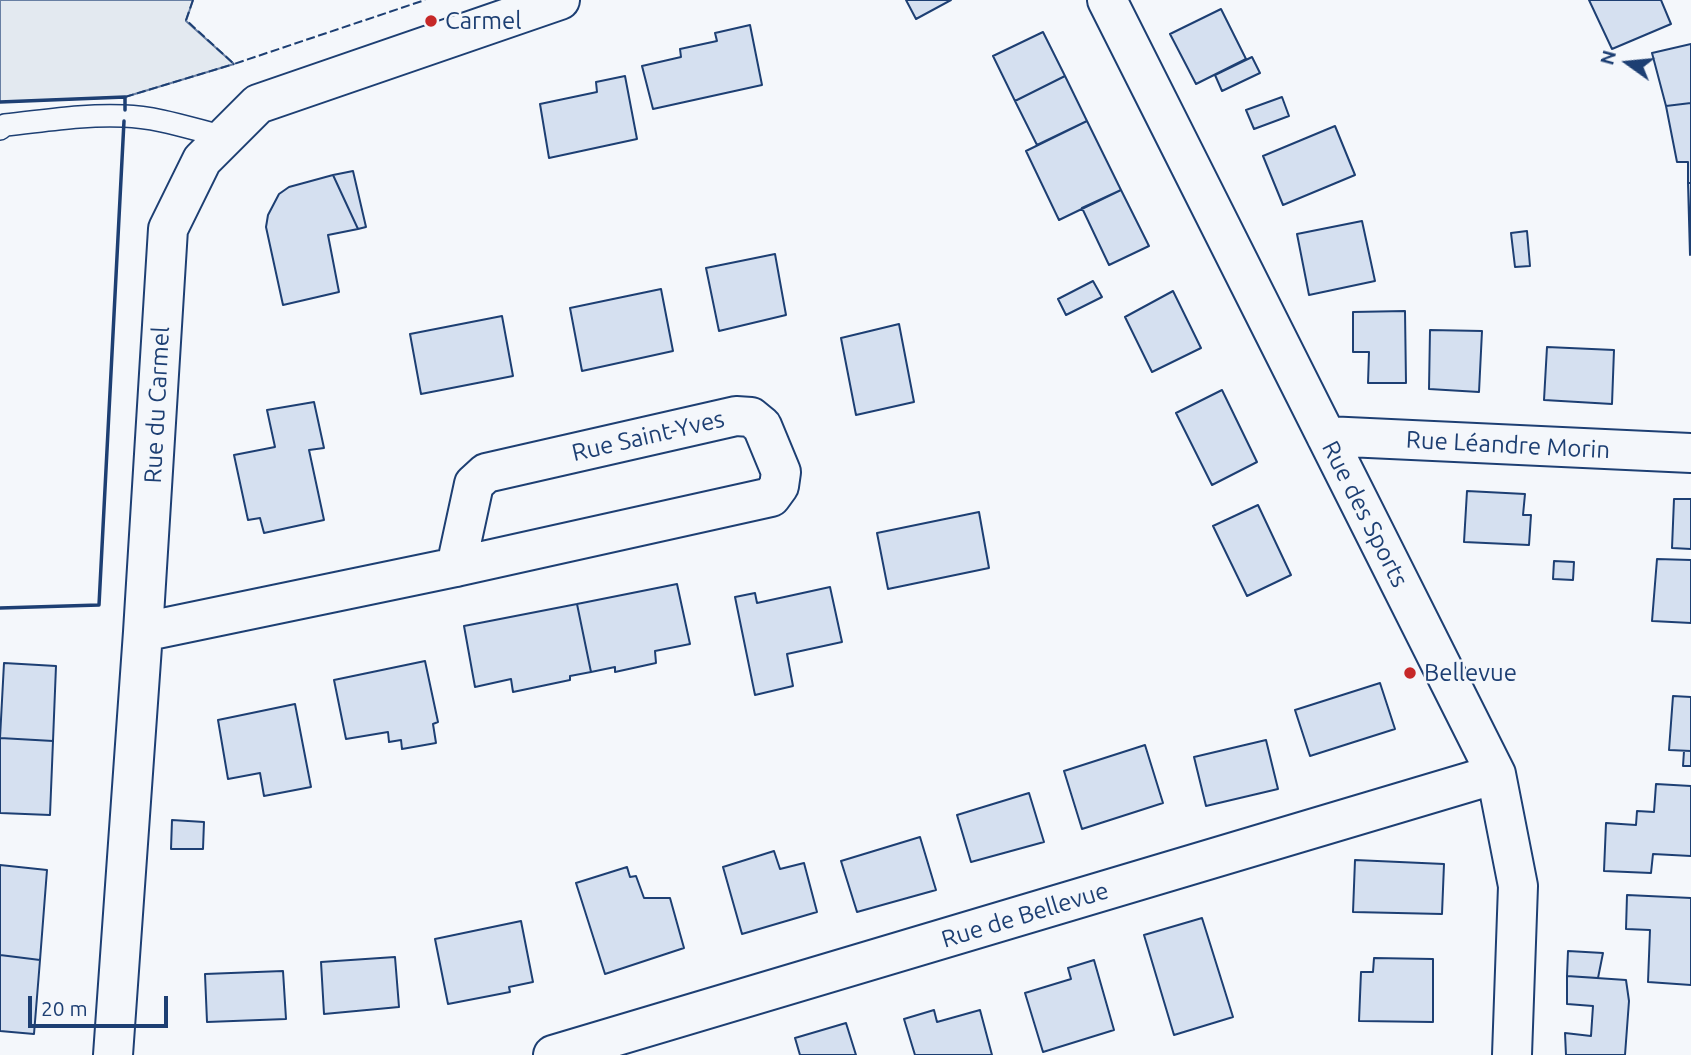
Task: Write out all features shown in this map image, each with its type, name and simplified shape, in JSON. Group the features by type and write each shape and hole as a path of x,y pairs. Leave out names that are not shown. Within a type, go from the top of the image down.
{"street":[{"name":"Rue du Carmel","path":"113,1055 168,229 201,160 258,104 560,0"},
{"name":"Rue des Sports","path":"1107,0 1496,774 1518,886 1512,1055"},
{"name":"Rue Saint-Yves","path":"143,632 456,567 771,497 779,486 781,472 762,425 751,417 736,416 486,473 474,484 456,567"},
{"name":"Rue Léandre Morin","path":"1326,436 1691,453"},
{"name":"Rue de Bellevue","path":"553,1055 1496,774"}],"lane":[{"path":"0,129 5,125 59,119 124,116 159,120 225,137"}],"shaded area":[{"path":"0,0 193,0 186,21 234,64 125,97 0,102"}],"building":[{"path":"906,0 951,0 916,19"},
{"path":"1589,0 1661,0 1671,24 1612,49"},
{"path":"1221,9 1246,59 1196,84 1170,34"},
{"path":"750,25 762,85 653,109 642,66 681,57 680,49 717,41 715,33"},
{"path":"1043,32 1065,76 1015,101 993,56"},
{"path":"1691,44 1691,103 1666,106 1652,53"},
{"path":"1252,57 1260,73 1222,91 1215,75"},
{"path":"625,76 637,139 549,158 540,104 597,92 596,82"},
{"path":"1065,76 1087,121 1037,145 1015,101"},
{"path":"1282,97 1289,116 1254,129 1246,110"},
{"path":"1691,103 1691,183 1688,183 1688,162 1677,162 1666,106"},
{"path":"1087,121 1121,190 1059,220 1026,151"},
{"path":"1335,126 1355,175 1283,205 1263,156"},
{"path":"353,171 366,227 358,229 333,175"},
{"path":"333,175 358,229 328,235 339,292 283,305 266,227 268,215 279,194 289,187"},
{"path":"1688,183 1691,183 1690,255"},
{"path":"1121,190 1149,246 1109,265 1082,208"},
{"path":"1362,221 1375,281 1309,295 1297,234"},
{"path":"1527,231 1530,266 1515,267 1511,233"},
{"path":"775,254 786,315 719,331 706,268"},
{"path":"1093,281 1102,297 1066,315 1058,299"},
{"path":"661,289 673,351 582,371 570,308"},
{"path":"1173,291 1201,348 1152,372 1125,317"},
{"path":"1405,311 1406,383 1368,383 1369,352 1353,352 1353,312"},
{"path":"502,316 513,376 421,394 410,334"},
{"path":"899,324 914,402 856,415 841,338"},
{"path":"1430,330 1482,331 1479,392 1429,389"},
{"path":"1547,347 1614,350 1612,404 1544,400"},
{"path":"1222,390 1257,462 1212,485 1176,413"},
{"path":"314,402 324,448 309,450 324,520 264,533 260,518 248,520 234,455 275,447 267,410"},
{"path":"1467,491 1525,494 1523,515 1531,515 1529,545 1464,542"},
{"path":"1674,499 1691,499 1691,549 1672,548"},
{"path":"1258,505 1291,575 1247,596 1213,526"},
{"path":"979,512 989,568 888,589 877,533"},
{"path":"1657,559 1691,560 1691,623 1652,621"},
{"path":"1554,561 1574,562 1573,580 1553,579"},
{"path":"677,584 690,644 655,651 656,663 615,672 615,667 591,672 577,604"},
{"path":"830,587 842,642 787,654 793,686 755,695 735,597 755,593 757,603"},
{"path":"577,604 591,672 570,676 570,680 513,692 511,679 475,687 464,626"},
{"path":"425,661 438,722 433,724 436,743 402,749 401,740 389,742 388,732 346,739 334,680"},
{"path":"4,663 56,666 53,741 0,738"},
{"path":"1380,683 1395,729 1310,756 1295,710"},
{"path":"1673,696 1691,697 1691,751 1669,750"},
{"path":"295,704 311,787 264,796 260,773 228,779 218,720"},
{"path":"0,738 53,741 50,815 0,813"},
{"path":"1266,740 1278,789 1206,806 1194,757"},
{"path":"1145,745 1163,803 1082,829 1064,771"},
{"path":"1684,751 1691,751 1691,766 1683,766"},
{"path":"1656,784 1691,786 1691,856 1653,854 1651,873 1604,871 1606,823 1636,825 1637,811 1654,812"},
{"path":"1029,793 1044,842 971,862 957,815"},
{"path":"172,820 204,822 203,849 171,849"},
{"path":"920,837 936,890 857,912 841,861"},
{"path":"774,851 780,869 804,863 817,912 742,934 723,867"},
{"path":"1355,860 1444,864 1442,914 1353,912"},
{"path":"0,865 47,870 40,960 0,955"},
{"path":"627,867 630,877 636,876 644,898 670,898 684,948 605,974 576,883"},
{"path":"1627,895 1691,898 1691,985 1648,982 1650,930 1626,929"},
{"path":"1202,918 1233,1017 1174,1035 1144,935"},
{"path":"521,921 533,982 509,987 510,992 448,1004 435,939"},
{"path":"1568,951 1603,953 1598,978 1567,976"},
{"path":"0,955 40,960 34,1034 0,1031"},
{"path":"395,957 399,1007 324,1014 321,962"},
{"path":"1374,958 1433,959 1433,1022 1359,1021 1361,972 1373,972"},
{"path":"1094,960 1114,1030 1043,1052 1025,993 1071,979 1068,968"},
{"path":"283,971 286,1019 207,1022 205,974"},
{"path":"1567,976 1626,980 1629,1001 1625,1055 1566,1055 1565,1033 1591,1036 1593,1006 1567,1004"},
{"path":"934,1010 937,1022 980,1010 992,1055 915,1055 904,1019"},
{"path":"846,1023 856,1055 800,1055 795,1038"}],"fence":[{"path":"193,0 186,20 234,64 425,0"},
{"path":"125,97 234,64"}],"wall":[{"path":"0,102 125,97 125,110"},
{"path":"0,608 99,605 124,121"}],"place":[{"name":"Carmel","path":"431,21"},
{"name":"Bellevue","path":"1410,673"}]}
